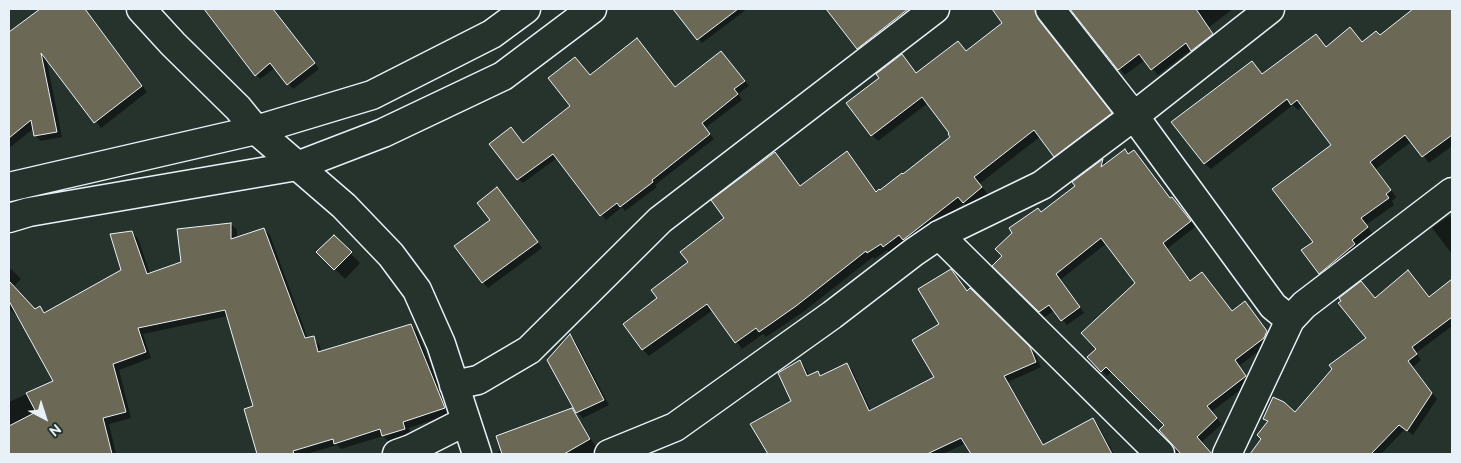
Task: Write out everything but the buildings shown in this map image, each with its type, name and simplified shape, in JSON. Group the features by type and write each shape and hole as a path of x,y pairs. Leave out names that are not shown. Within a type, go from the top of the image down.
{"street":[{"path":"140,9 172,44 238,108 256,130 344,206 391,255 417,290 441,344 477,454"},
{"path":"9,187 256,130 372,95 492,34 526,9"},
{"path":"9,218 29,212 297,166 384,133 503,76 592,9"},
{"path":"454,385 478,380 529,350 660,220 936,9"},
{"path":"1050,9 1134,116 1273,306 1290,320"},
{"path":"609,454 675,427 832,315 939,235 1042,186 1270,9"},
{"path":"1227,454 1290,320 1304,305 1452,192"},
{"path":"939,235 1160,454"},
{"path":"397,454 411,449 466,421"}]}
